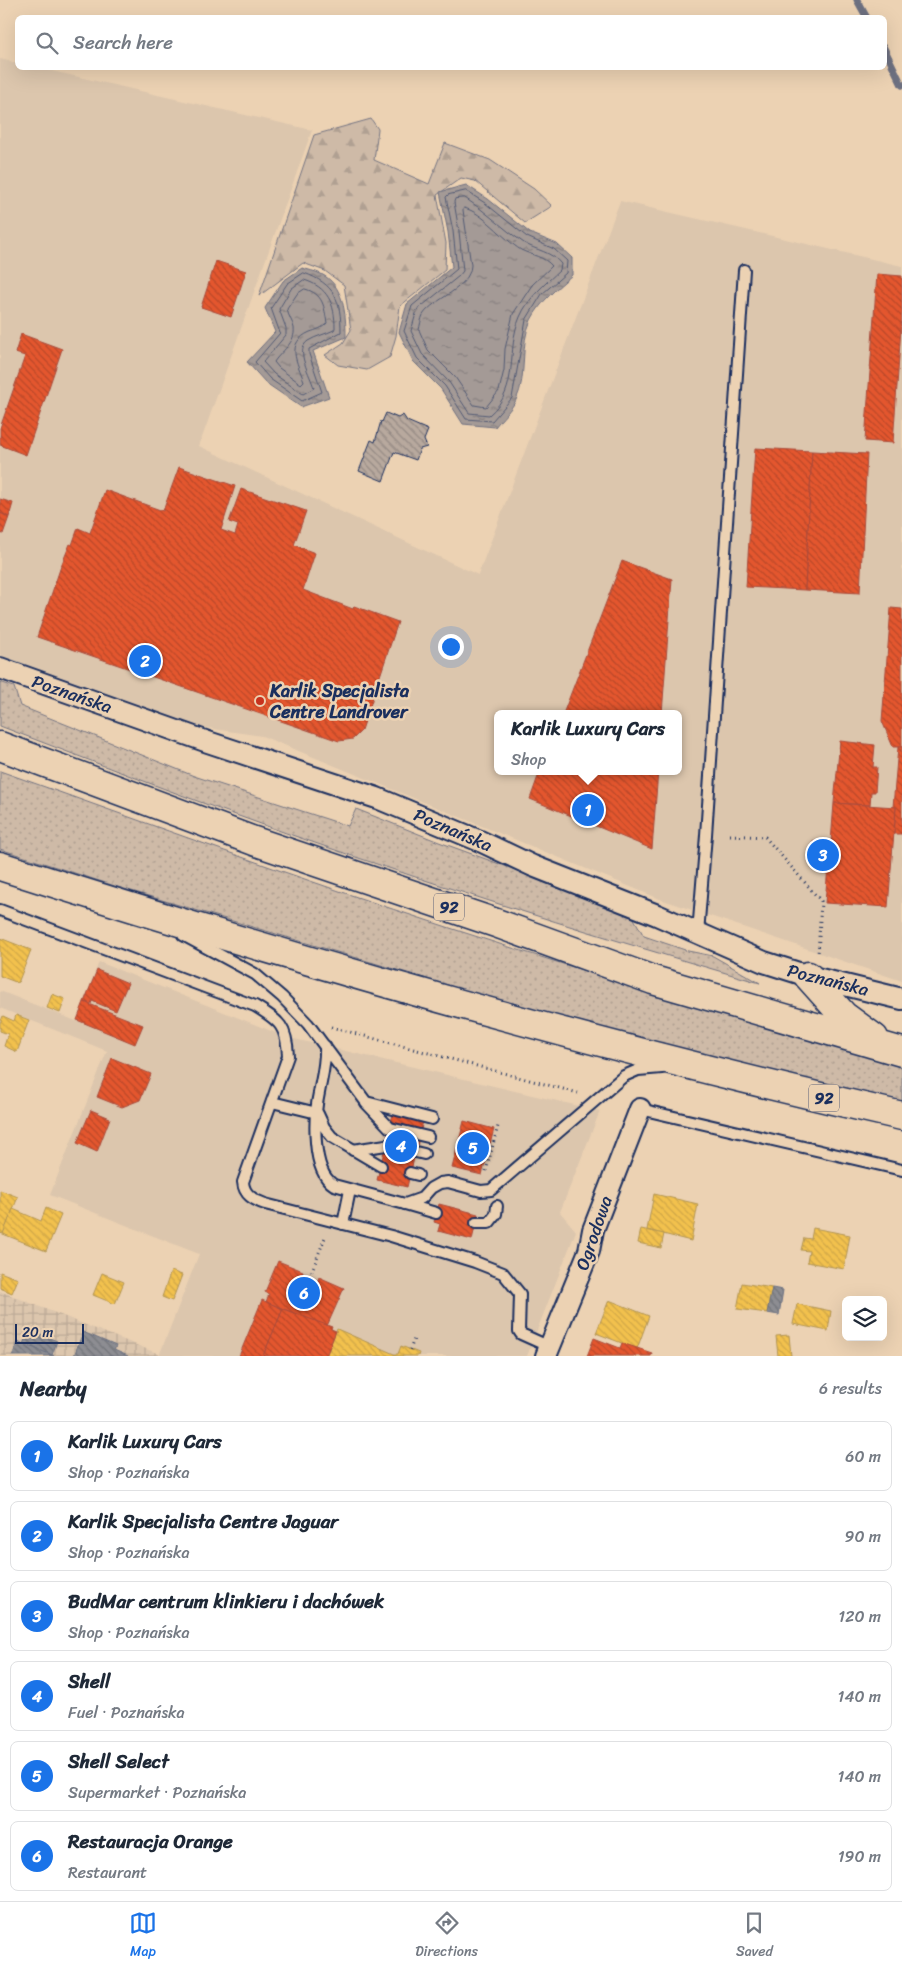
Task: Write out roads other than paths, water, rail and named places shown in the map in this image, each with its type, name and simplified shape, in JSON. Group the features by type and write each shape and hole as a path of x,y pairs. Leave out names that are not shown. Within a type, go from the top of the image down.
{"main road":[{"name":"92","path":"0,746 254,841 496,923 652,980 902,1052"},
{"name":"92","path":"0,866 140,912 442,999 746,1080 902,1116"},
{"path":"812,977 844,1016 856,1026 879,1041 902,1052"}],"street":[{"name":"Poznańska","path":"0,668 208,742 377,798 480,841 533,866 657,914 764,962 812,977 902,999"},
{"name":"Ogrodowa","path":"548,1351 589,1251 593,1230 640,1109"}],"lane":[{"path":"698,933 708,817 744,270"},
{"path":"0,910 256,1006 276,1018 287,1037 288,1056 243,1182 245,1191 265,1204 391,1236 503,1273 520,1294 519,1331 548,1351"},
{"path":"140,912 255,974 297,1010 366,1102 390,1128 428,1137"},
{"path":"325,1046 325,1066 319,1093 316,1142 319,1162 329,1182 350,1190 436,1213"},
{"path":"405,1204 422,1198 431,1188 440,1183 448,1182 481,1191 492,1190 624,1076 638,1070 666,1068 746,1080"},
{"path":"272,1102 317,1113 332,1137 381,1166"},
{"path":"366,1102 432,1119"},
{"path":"640,1109 902,1170"},
{"path":"353,1150 386,1145 424,1154"},
{"path":"343,1224 350,1190"},
{"path":"476,1223 489,1223 496,1214 497,1206"}],"water":[{"path":"466,185 488,199 530,233 557,244 572,258 572,275 544,301 531,320 525,340 520,390 512,407 495,427 463,424 441,389 413,361 399,332 407,304 452,267 448,232 440,192"},
{"path":"302,268 321,274 335,285 344,310 346,337 313,351 329,397 301,407 266,383 247,362 275,332 265,308 283,281"}],"waterway":[{"path":"857,0 865,15"},
{"path":"887,54 902,85"}],"place":[{"name":"Karlik Specjalista Centre Jaguar","path":"145,661"},
{"name":"Karlik Specjalista Centre Landrover","path":"260,701"},
{"name":"Karlik Luxury Cars","path":"588,810"},
{"name":"BudMar centrum klinkieru i dachówek","path":"823,855"},
{"name":"Shell","path":"401,1146"},
{"name":"Shell Select","path":"473,1148"},
{"name":"Restauracja Orange","path":"304,1293"}]}
